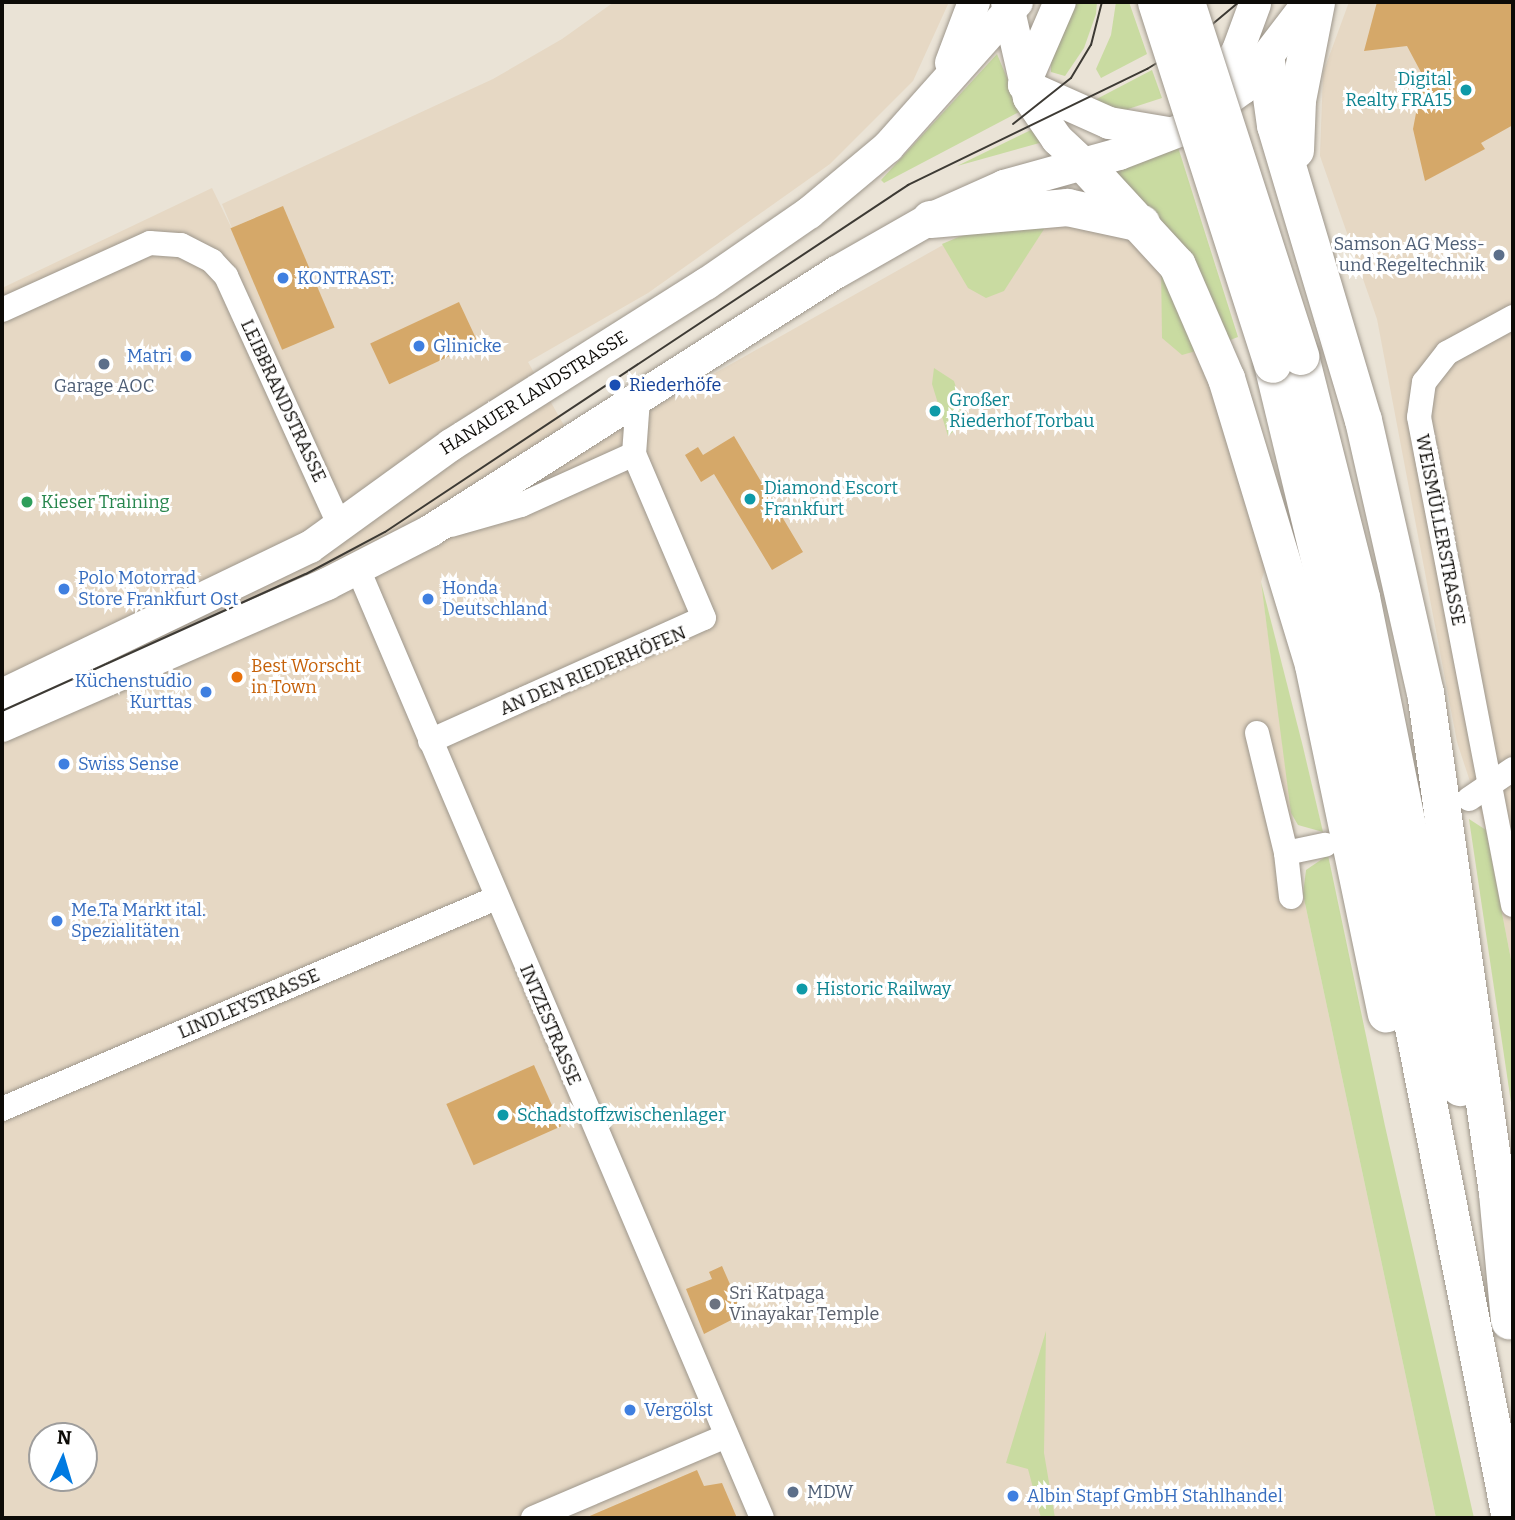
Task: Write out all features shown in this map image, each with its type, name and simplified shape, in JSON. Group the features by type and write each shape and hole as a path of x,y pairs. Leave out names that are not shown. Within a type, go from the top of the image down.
{"highway":[{"path":"1156,2 1286,360 1327,592 1438,1167 1510,1518"},
{"path":"1186,2 1286,360 1361,597 1511,1333"},
{"path":"1316,2 1299,79 1295,151 1321,274"},
{"path":"1266,61 1282,153 1321,274 1363,420 1424,692 1495,1179 1511,1333"},
{"path":"1084,164 1145,225 1177,265 1206,324 1280,543 1313,665 1391,1033 1438,1167"},
{"path":"930,219 1067,207 1145,225"}],"main road":[{"path":"938,90 974,2"},
{"path":"1024,85 1060,2"},
{"path":"2,726 358,569 430,531 930,219 1004,186 1084,164 1184,130 1229,100 1266,61 1310,2"},
{"path":"1184,130 1226,76 1254,3"},
{"path":"1254,3 1266,61"},
{"path":"1011,5 1024,85 1042,119 1084,164"},
{"name":"HANAUER LANDSTRASSE","path":"2,695 310,547 451,444 809,213 888,146 1011,5"},
{"path":"1024,85 1109,123 1184,130"},
{"path":"340,526 358,569"}],"street":[{"name":"LEIBBRANDSTRASSE","path":"2,310 150,243 192,250 226,276 340,526"},
{"name":"WEISMÜLLERSTRASSE","path":"1513,317 1447,353 1423,382 1419,400 1422,436 1480,793 1513,905"},
{"name":"AN DEN RIEDERHÖFEN","path":"430,741 704,618 634,454 638,399"},
{"path":"430,531 521,505 634,454"},
{"name":"INTZESTRASSE","path":"358,569 762,1518"},
{"path":"1257,733 1286,853 1291,897"},
{"path":"1480,793 1513,769"},
{"path":"1286,853 1325,845"},
{"name":"LINDLEYSTRASSE","path":"2,1109 496,898"},
{"path":"533,1518 726,1436"}],"shaded area":[{"path":"614,2 949,2 913,81 830,164 648,293 528,362 578,450 959,236 1030,220 1129,234 1177,290 1270,552 1261,582 1303,894 1436,1518 2,1518 2,288 212,188 232,229 269,211 232,228 222,204 493,79 562,39"},
{"path":"1349,2 1513,2 1513,970 1486,830 1457,742 1377,319 1320,156 1323,73"}],"green space":[{"path":"1074,2 1097,2 1096,14 1084,48 1065,76 1051,72 1051,62"},
{"path":"1116,2 1129,2 1147,54 1101,78 1096,69 1111,35"},
{"path":"997,54 1021,111 884,183 881,180"},
{"path":"1152,70 1162,98 1125,110 1089,103"},
{"path":"1033,129 1043,142 957,166"},
{"path":"1178,147 1238,337 1225,342 1185,251 1109,171"},
{"path":"1046,226 1004,291 986,298 968,288 942,244 978,229"},
{"path":"1161,264 1203,349 1182,355 1162,338"},
{"path":"934,368 954,381 961,403 959,427 948,436 932,384"},
{"path":"1261,582 1323,832 1298,825 1291,813"},
{"path":"1469,819 1486,830 1513,970 1513,1116"},
{"path":"1328,855 1385,1126 1474,1518 1436,1518 1303,894 1306,870"},
{"path":"1046,1331 1044,1453 1055,1518 1041,1518 1028,1469 1006,1463"}],"building":[{"name":"Digital Realty FRA15","path":"1377,2 1513,2 1513,125 1481,143 1485,149 1425,181 1413,129 1423,76 1407,46 1364,51"},
{"name":"KONTRAST:","path":"283,206 335,328 282,350 231,228"},
{"name":"Glinicke","path":"459,302 478,343 389,384 370,343"},
{"name":"Diamond Escort Frankfurt","path":"734,436 803,552 772,570 714,474 701,482 685,455 698,447 703,455"},
{"name":"Schadstoffzwischenlager","path":"534,1065 561,1126 474,1165 446,1104"},
{"name":"Sri Katpaga Vinayakar Temple","path":"722,1266 743,1314 704,1334 686,1289 712,1279 709,1272"},
{"path":"697,1470 704,1486 722,1483 737,1518 585,1518"}],"tram line":[{"path":"1013,124 1071,78 1091,45 1102,2"},
{"path":"2,711 306,574 385,532 908,185 1147,69 1191,42 1239,2"}],"place":[{"name":"Digital Realty FRA15","path":"1466,90"},
{"name":"Samson AG Mess- und Regeltechnik","path":"1499,255"},
{"name":"KONTRAST:","path":"283,278"},
{"name":"Glinicke","path":"419,346"},
{"name":"Matri","path":"186,356"},
{"name":"Garage AOC","path":"104,364"},
{"name":"Riederhöfe","path":"615,385"},
{"name":"Großer Riederhof Torbau","path":"935,411"},
{"name":"Diamond Escort Frankfurt","path":"750,499"},
{"name":"Kieser Training","path":"27,502"},
{"name":"Polo Motorrad Store Frankfurt Ost","path":"64,589"},
{"name":"Honda Deutschland","path":"428,599"},
{"name":"Best Worscht in Town","path":"237,677"},
{"name":"Küchenstudio Kurttas","path":"206,692"},
{"name":"Swiss Sense","path":"64,764"},
{"name":"Me.Ta Markt ital. Spezialitäten","path":"57,921"},
{"name":"Historic Railway","path":"802,989"},
{"name":"Schadstoffzwischenlager","path":"503,1115"},
{"name":"Sri Katpaga Vinayakar Temple","path":"715,1304"},
{"name":"Vergölst","path":"630,1410"},
{"name":"MDW","path":"793,1492"},
{"name":"Albin Stapf GmbH Stahlhandel","path":"1013,1496"}]}
